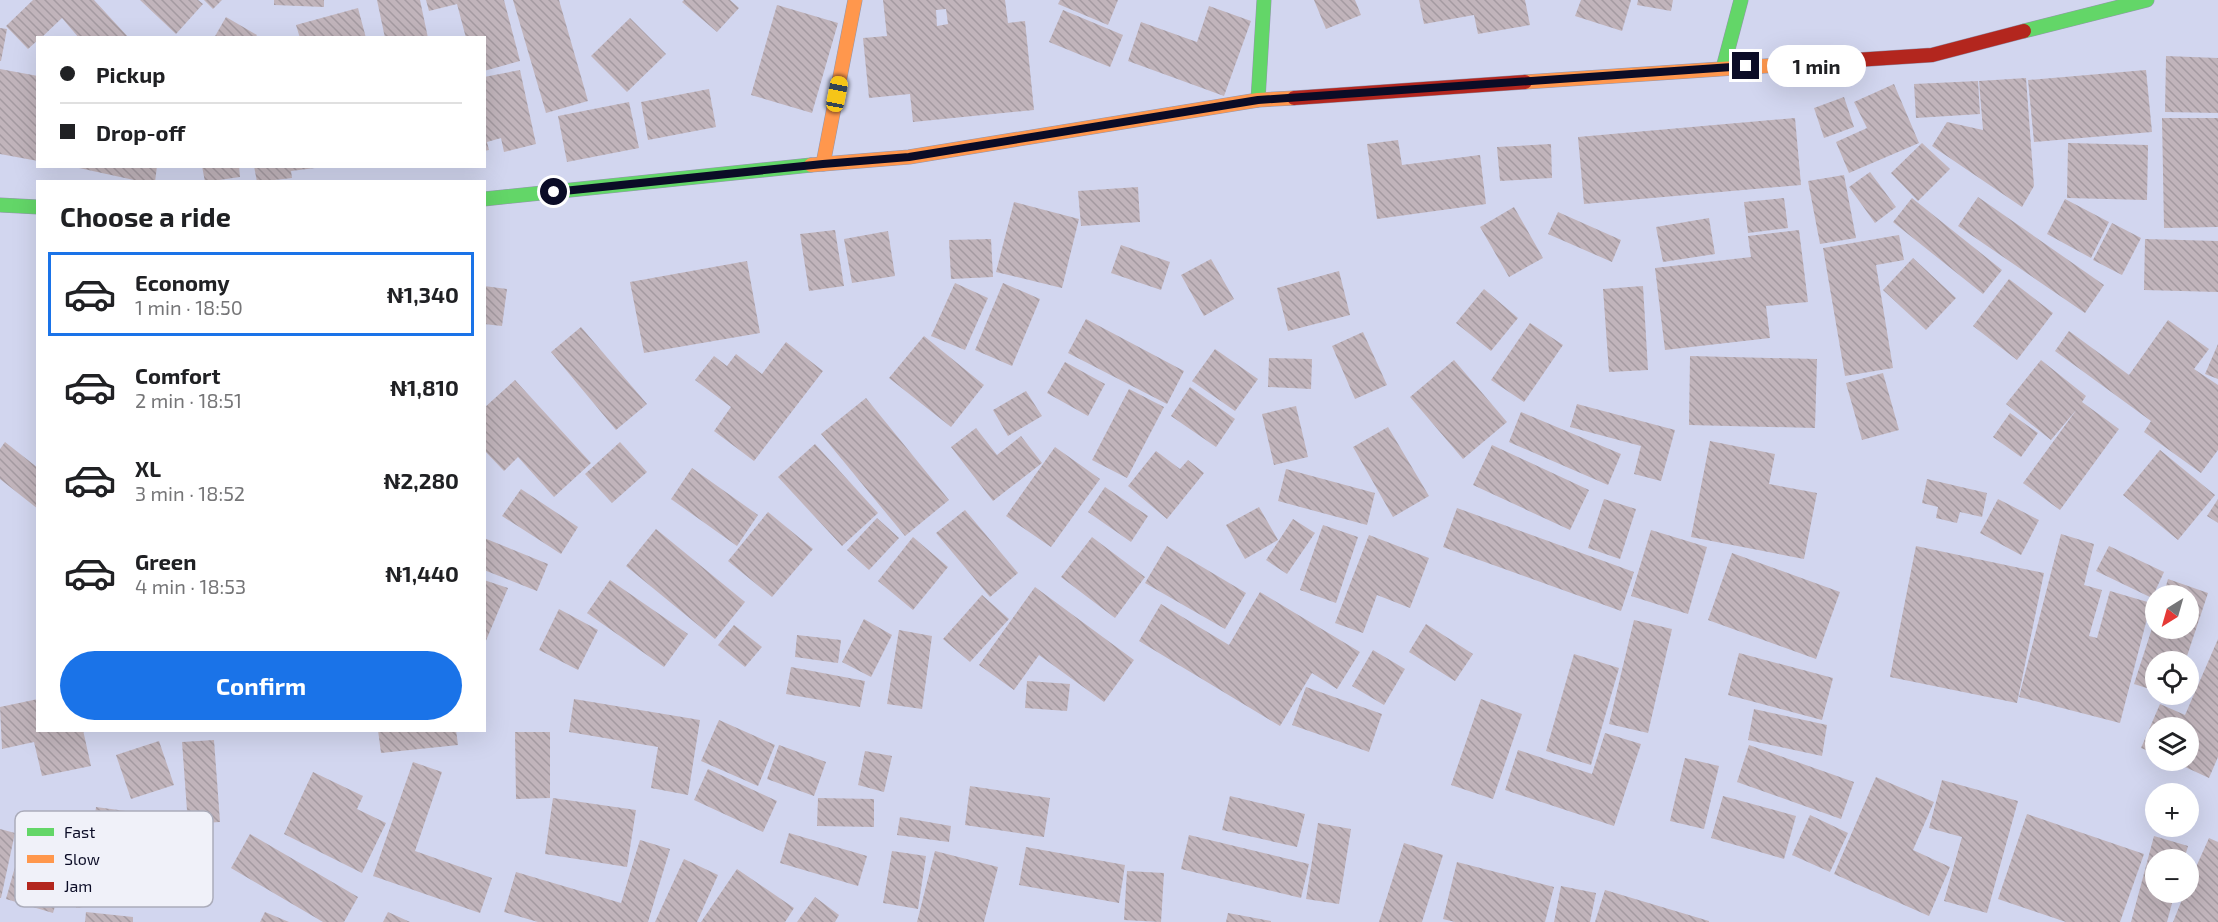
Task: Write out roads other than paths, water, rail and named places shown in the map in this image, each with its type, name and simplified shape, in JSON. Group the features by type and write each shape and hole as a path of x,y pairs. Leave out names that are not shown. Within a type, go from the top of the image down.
{"street":[{"path":"823,164 855,0"},
{"path":"1258,100 1264,0"},
{"path":"1722,68 1741,0"},
{"path":"486,199 909,157 1258,100 1932,55 2146,0"},
{"path":"0,205 36,207"}]}
